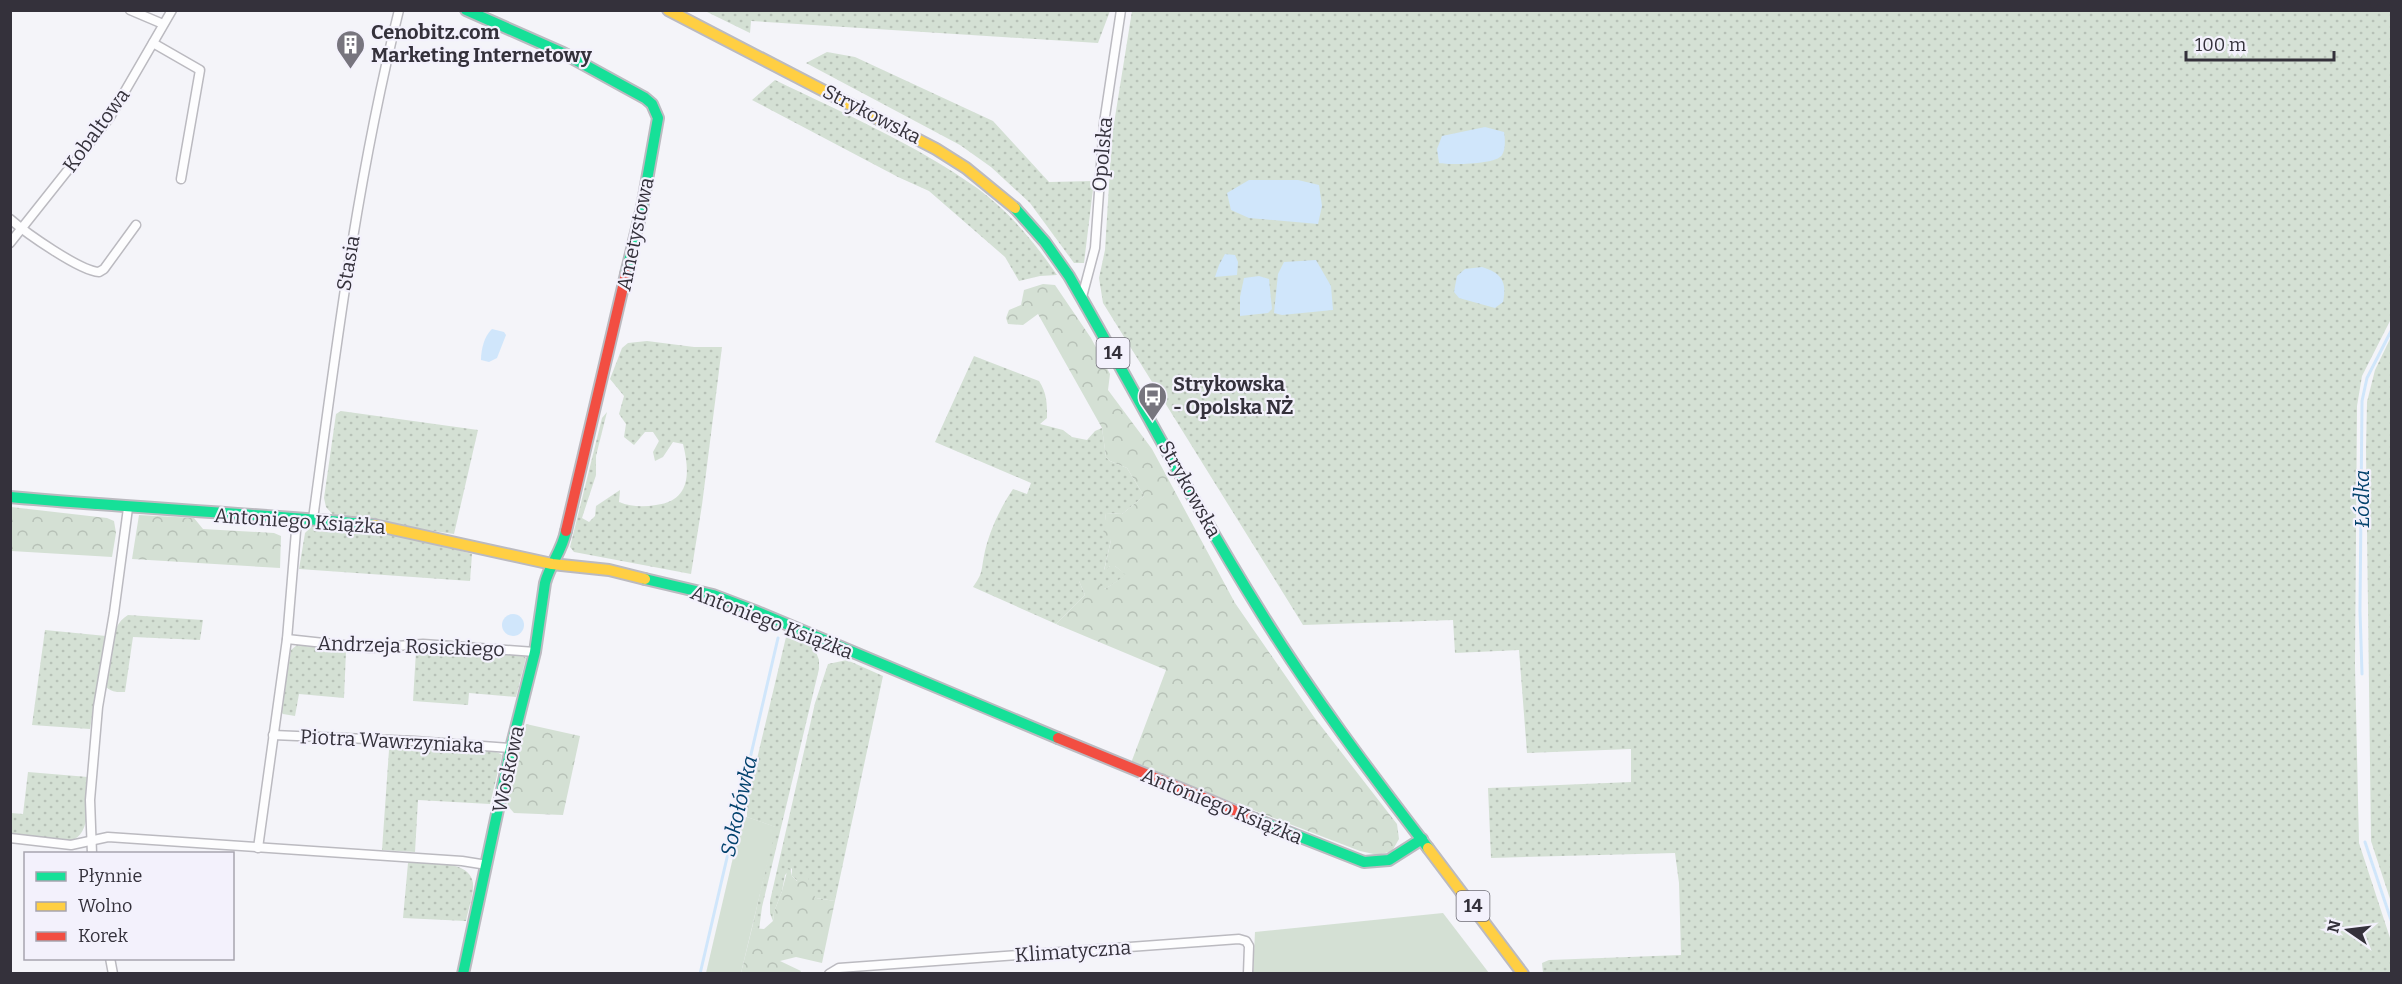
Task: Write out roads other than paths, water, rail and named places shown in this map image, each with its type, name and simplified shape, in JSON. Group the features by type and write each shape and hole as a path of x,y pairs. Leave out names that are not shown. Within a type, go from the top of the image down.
{"street":[{"path":"130,10 163,24"},
{"name":"Kobaltowa","path":"10,243 110,117 172,10"},
{"name":"Stasia","path":"313,519 346,273 383,73 399,10"},
{"name":"Ametystowa","path":"466,10 563,53 645,98 652,104 658,118 642,208 562,547 552,564"},
{"name":"Strykowska","path":"668,10 920,138 971,170 1001,194 1040,234 1082,297 1265,619 1335,723 1524,974"},
{"name":"Opolska","path":"1082,297 1095,248 1104,123 1121,10"},
{"path":"153,43 200,70 181,179"},
{"path":"10,219 22,229 87,269 99,272 104,269 136,225"},
{"name":"Antoniego Książka","path":"10,497 128,508 313,519 402,530 552,564 609,570 713,595 755,610 1197,797 1364,862 1380,863 1394,858 1422,839"},
{"path":"92,852 90,800 98,707 114,613 128,508"},
{"path":"258,848 287,639 297,519"},
{"name":"Woskowa","path":"463,974 511,748 535,652 541,603 552,564"},
{"name":"Andrzeja Rosickiego","path":"287,639 370,648 417,644 535,652"},
{"name":"Piotra Wawrzyniaka","path":"273,735 437,742 511,748"},
{"path":"10,838 62,844 108,837 462,861 487,865"},
{"name":"Klimatyczna","path":"829,974 836,969 846,968 1239,939 1246,941 1249,946 1248,974"}],"water":[{"path":"1485,127 1504,132 1502,155 1491,161 1439,163 1437,149 1442,136"},
{"path":"1249,180 1298,180 1319,185 1322,206 1318,224 1249,218 1231,210 1227,193"},
{"path":"1225,254 1235,255 1238,262 1237,275 1215,277 1219,265"},
{"path":"1316,260 1331,286 1333,310 1282,315 1274,313 1278,274 1284,262"},
{"path":"1482,267 1494,272 1502,279 1503,302 1495,308 1459,298 1454,292 1457,276 1465,269"},
{"path":"1259,276 1269,279 1272,309 1268,313 1240,316 1240,297 1244,278"},
{"path":"492,329 504,332 506,335 497,358 489,362 481,360 481,356 485,339"},
{"path":"513,614 521,617 524,625 521,633 513,636 505,633 502,625 505,617"}],"waterway":[{"name":"Łódka","path":"2362,674 2360,611 2362,401 2367,378 2392,329"},
{"name":"Sokołówka","path":"700,974 778,638"},
{"name":"Łódka","path":"2365,842 2392,923"}],"place":[{"name":"Cenobitz.com Marketing Internetowy","path":"350,70"},
{"name":"Strykowska - Opolska NŻ","path":"1152,422"}]}
